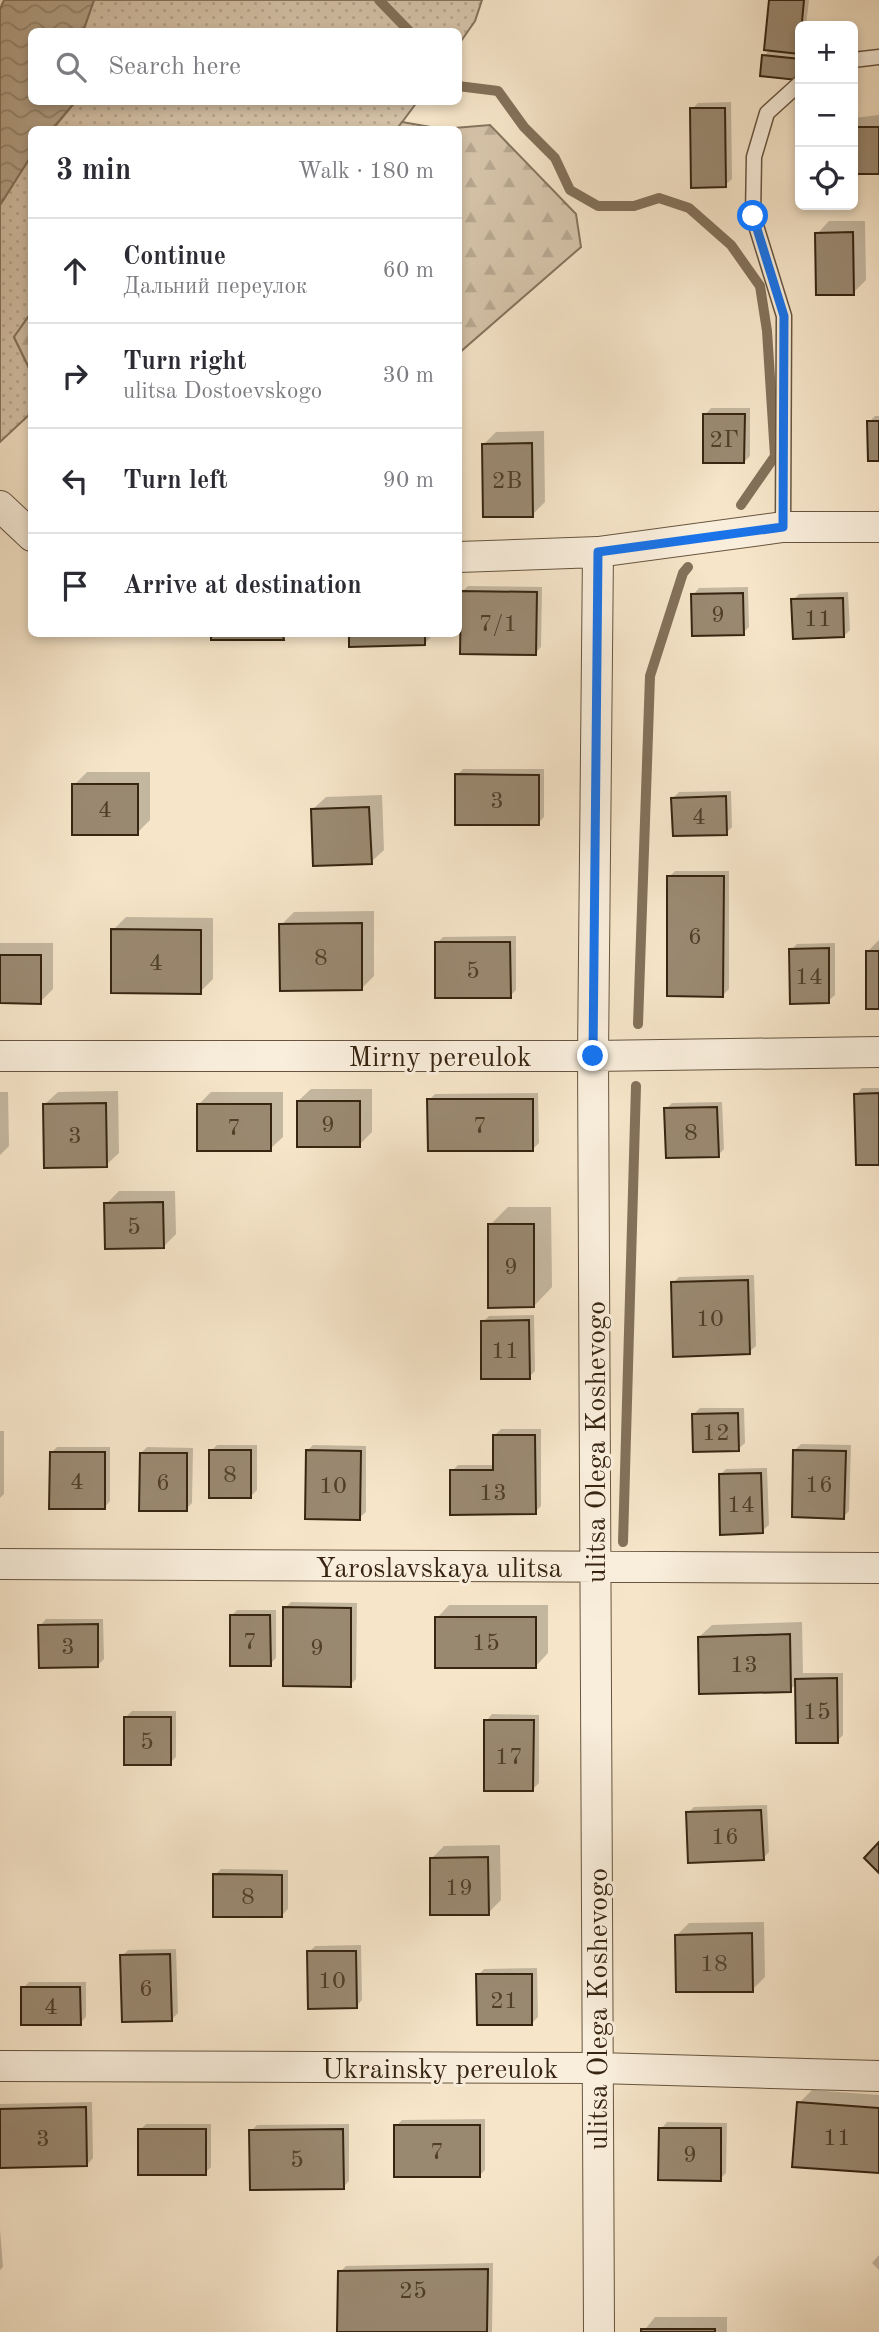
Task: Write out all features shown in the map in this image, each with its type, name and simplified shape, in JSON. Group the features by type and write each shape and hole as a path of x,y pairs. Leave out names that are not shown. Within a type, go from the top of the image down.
{"street":[{"path":"0,506 28,532"},
{"path":"462,557 598,552 783,527 879,527"},
{"name":"ulitsa Olega Koshevogo","path":"598,552 593,1056 598,2332"},
{"name":"Mirny pereulok","path":"0,1056 593,1056 879,1052"},
{"name":"Yaroslavskaya ulitsa","path":"0,1564 879,1567"},
{"name":"Ukrainsky pereulok","path":"0,2066 598,2068 879,2076"}],"lane":[{"path":"858,59 879,57"},
{"path":"783,527 784,316 753,216 754,157 767,113 799,84"}],"green space":[{"path":"94,0 482,0 475,21 462,40 462,28 84,28"},
{"path":"73,105 415,105 399,126 55,126"},
{"path":"402,122 425,126 399,126"},
{"path":"490,125 576,214 581,247 462,350 462,127"},
{"path":"28,161 28,317 14,337 28,366 28,416 0,442 0,205"},
{"path":"28,317 28,366 14,337"}],"water":[{"path":"4,0 94,0 84,28 28,28 28,105 72,105 55,126 28,126 28,161 0,205 0,9"}],"building":[{"path":"769,0 804,0 802,21 795,21 795,54 764,50"},
{"path":"762,55 795,58 795,80 760,76"},
{"path":"690,108 725,108 726,187 691,188"},
{"path":"858,127 879,127 879,174 858,174"},
{"path":"853,232 854,295 816,295 815,233"},
{"path":"703,414 745,414 744,463 703,463"},
{"path":"867,421 879,421 879,461 868,461"},
{"path":"532,443 533,517 483,517 482,444"},
{"path":"462,591 537,592 536,655 460,654"},
{"path":"743,593 744,635 692,636 691,594"},
{"path":"843,598 844,637 793,639 791,599"},
{"path":"211,637 284,637 284,640 211,640"},
{"path":"349,637 425,637 425,645 349,647"},
{"path":"455,774 539,775 539,825 455,825"},
{"path":"72,784 138,784 138,835 72,835"},
{"path":"726,796 727,835 673,836 671,798"},
{"path":"369,807 372,864 313,866 311,809"},
{"path":"667,876 724,876 723,997 667,996"},
{"path":"362,923 362,990 280,991 279,924"},
{"path":"111,929 201,930 201,994 111,993"},
{"path":"435,942 510,942 511,998 435,998"},
{"path":"829,948 829,1003 790,1004 789,949"},
{"path":"866,951 879,951 879,1009 866,1009"},
{"path":"0,955 41,955 41,1004 0,1003"},
{"path":"879,1093 879,1165 856,1165 854,1094"},
{"path":"427,1099 533,1099 533,1151 428,1151"},
{"path":"297,1101 360,1101 360,1147 297,1147"},
{"path":"106,1103 107,1167 44,1168 43,1104"},
{"path":"197,1104 271,1104 271,1151 197,1151"},
{"path":"717,1107 719,1157 666,1158 664,1108"},
{"path":"163,1202 164,1248 105,1249 104,1203"},
{"path":"488,1224 534,1224 534,1307 488,1308"},
{"path":"748,1280 750,1354 673,1357 671,1282"},
{"path":"529,1320 530,1379 481,1379 481,1321"},
{"path":"738,1413 739,1451 693,1452 692,1414"},
{"path":"493,1435 535,1435 536,1514 450,1515 450,1470 493,1470"},
{"path":"209,1450 251,1450 251,1498 209,1498"},
{"path":"306,1450 361,1451 360,1520 305,1519"},
{"path":"793,1450 846,1451 844,1519 792,1517"},
{"path":"50,1452 105,1452 105,1509 49,1509"},
{"path":"140,1453 187,1453 187,1511 139,1511"},
{"path":"761,1473 763,1533 720,1535 719,1474"},
{"path":"283,1607 351,1608 351,1687 283,1686"},
{"path":"230,1615 270,1615 271,1666 230,1666"},
{"path":"435,1617 536,1617 536,1668 435,1668"},
{"path":"98,1624 98,1667 39,1668 38,1625"},
{"path":"790,1634 791,1692 699,1694 698,1637"},
{"path":"837,1678 838,1743 796,1743 795,1679"},
{"path":"124,1717 171,1717 171,1765 124,1765"},
{"path":"484,1720 534,1720 533,1791 484,1791"},
{"path":"761,1810 764,1860 688,1863 686,1812"},
{"path":"879,1842 879,1873 864,1858"},
{"path":"488,1857 489,1915 430,1915 430,1858"},
{"path":"213,1874 282,1875 282,1917 213,1917"},
{"path":"752,1933 753,1992 676,1992 675,1935"},
{"path":"307,1951 356,1951 357,2008 308,2009"},
{"path":"170,1954 172,2021 122,2022 120,1955"},
{"path":"476,1974 532,1974 532,2025 477,2025"},
{"path":"21,1987 80,1987 81,2025 21,2025"},
{"path":"797,2102 879,2108 879,2173 792,2167"},
{"path":"86,2107 87,2166 0,2168 0,2109"},
{"path":"394,2125 480,2125 480,2177 394,2177"},
{"path":"659,2128 721,2128 721,2181 658,2180"},
{"path":"138,2129 206,2129 206,2175 138,2175"},
{"path":"343,2129 344,2189 250,2190 249,2130"},
{"path":"488,2269 487,2332 337,2332 338,2271"},
{"path":"641,2329 715,2329 715,2332 641,2332"}],"waterway":[{"path":"379,0 406,28"},
{"path":"462,86 498,91 524,127 555,158 570,190 598,206 634,206 659,198 689,208 731,245 760,286 767,331 775,456 741,505"},
{"path":"638,1024 650,676 683,573 688,567"},
{"path":"623,1542 636,1086"}],"route":[{"path":"593,1056 598,552 783,527 784,316 753,216"}]}
